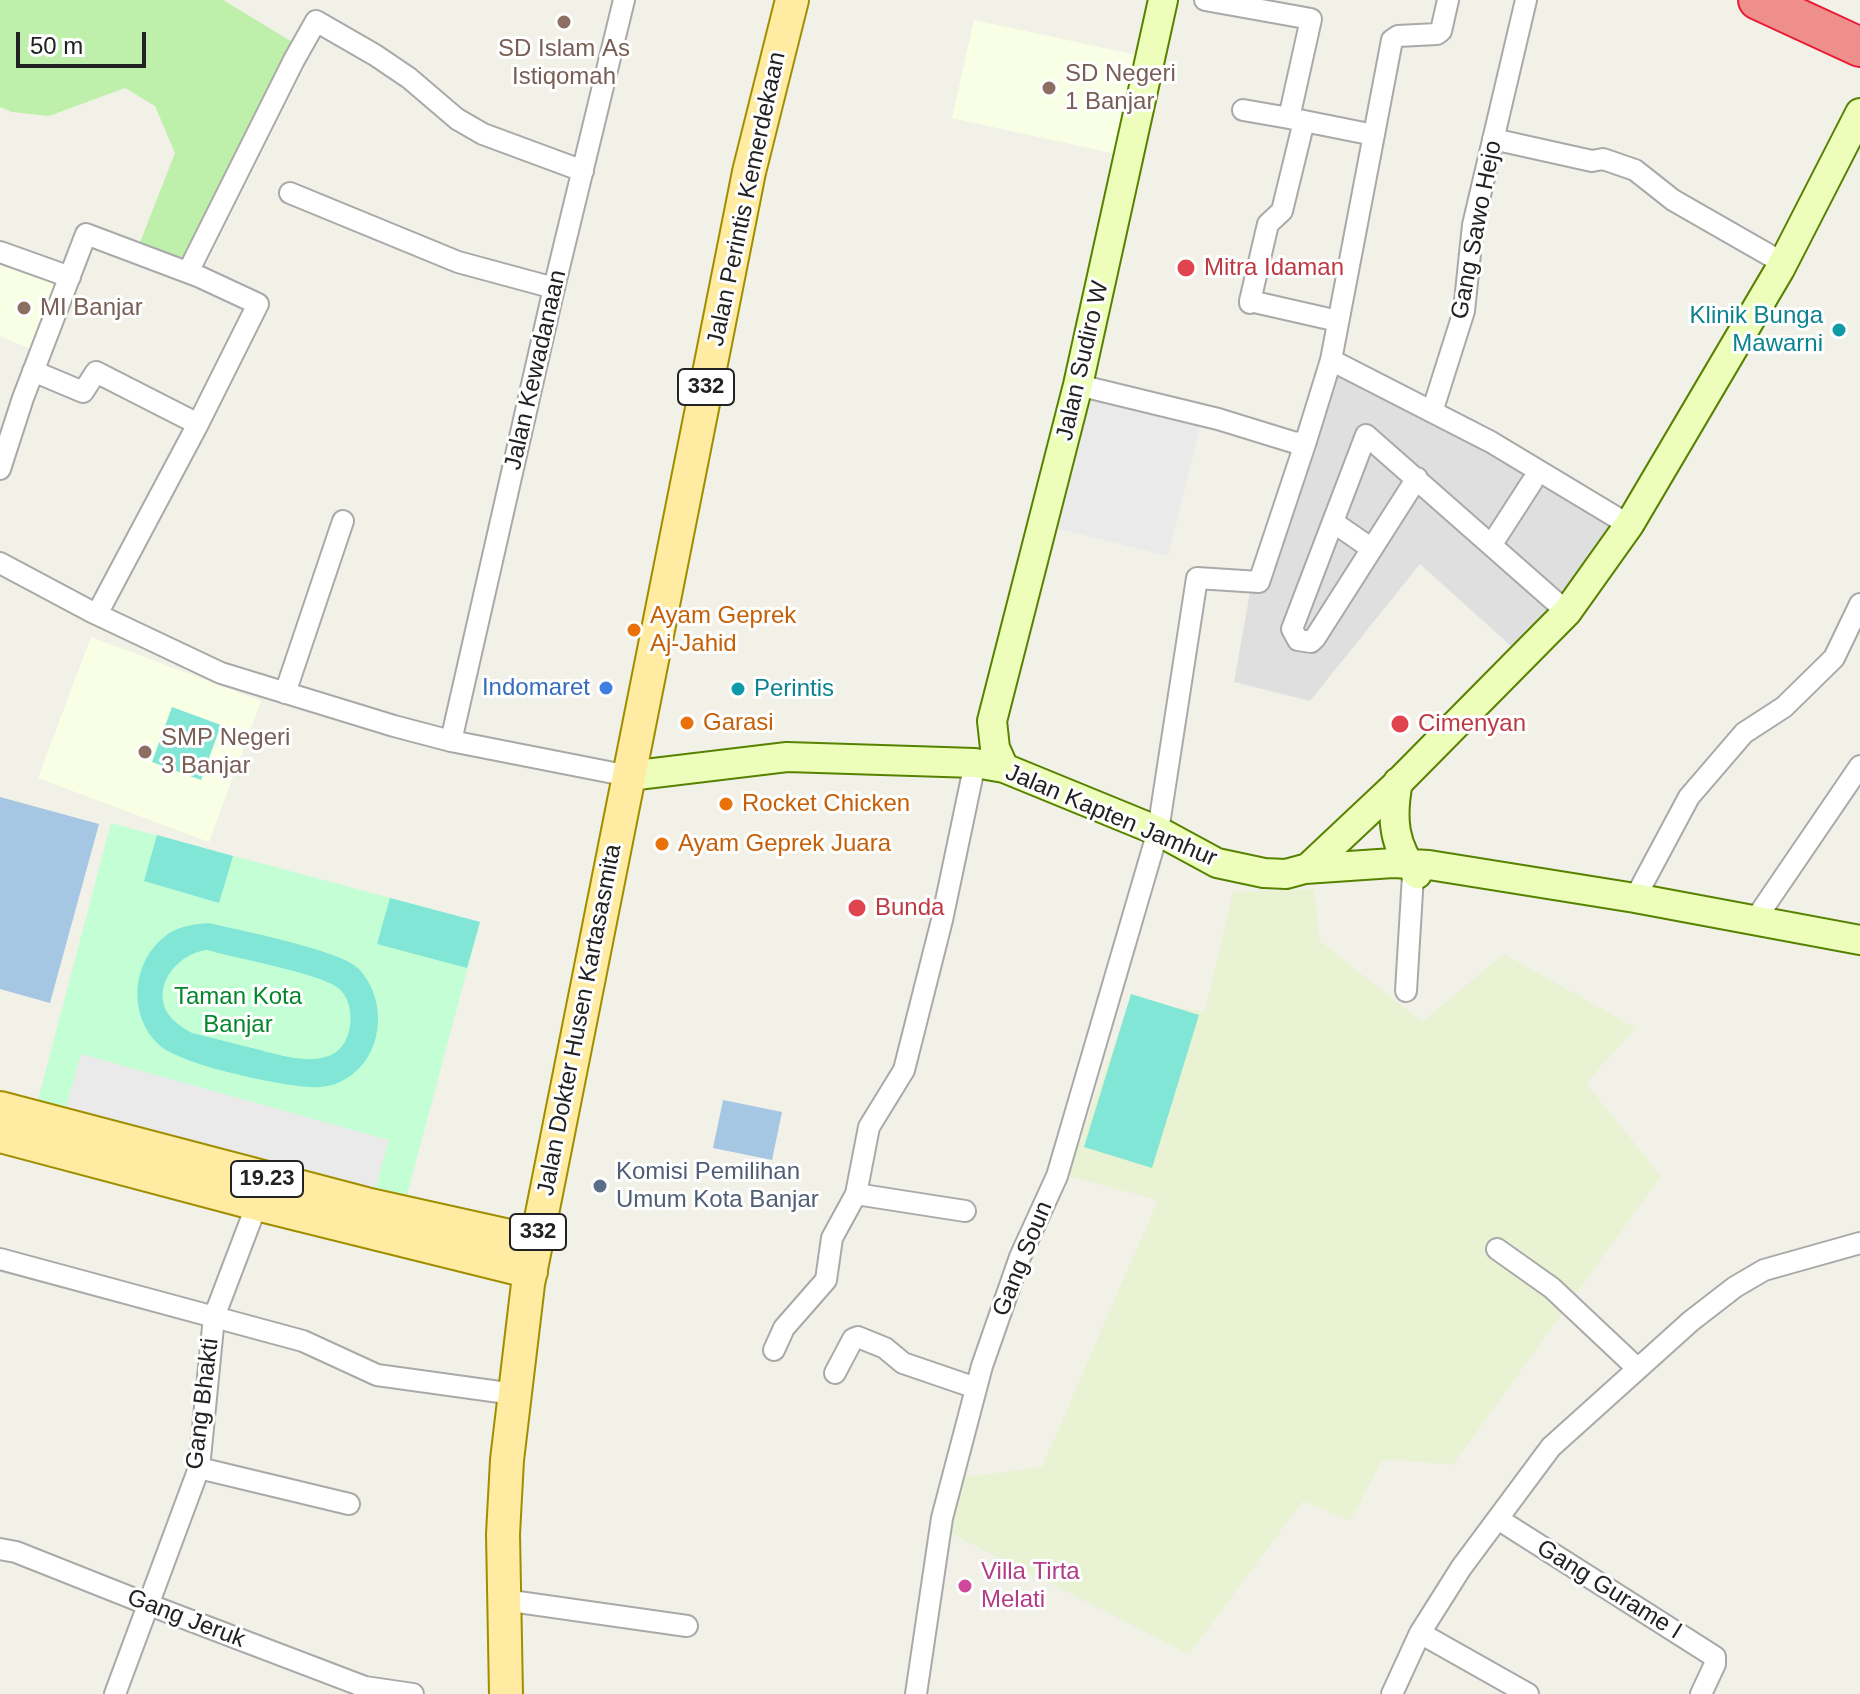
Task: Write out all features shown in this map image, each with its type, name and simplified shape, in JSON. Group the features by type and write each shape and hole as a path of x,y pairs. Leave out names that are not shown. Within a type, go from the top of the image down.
{"highway":[{"path":"1758,0 1860,47"}],"main road":[{"name":"Jalan Perintis Kemerdekaan","path":"629,776 749,172 792,0"},
{"name":"Jalan Dokter Husen Kartasasmita","path":"506,1694 503,1534 523,1320 629,776"},
{"name":"19.23","path":"0,1108 85,1144 257,1204 473,1242 534,1257"},
{"name":"19.23","path":"0,1136 85,1144 366,1204 473,1242"},
{"path":"523,1320 473,1242 519,1213 549,1180"}],"street":[{"name":"Jalan Kewadanaan","path":"451,741 554,288 624,0"},
{"name":"Jalan Sudiro W","path":"992,721 1078,385 1163,0"},
{"path":"1205,0 1311,19 1282,211 1268,224 1250,302 1338,321"},
{"path":"1078,385 1218,419 1296,443 1306,441 1331,360 1392,40 1398,36 1437,34 1441,31 1448,0"},
{"name":"Gang Sawo Hejo","path":"1432,412 1464,311 1473,225 1526,0"},
{"path":"188,272 316,21 409,78 457,119 483,134 583,171"},
{"path":"1243,110 1374,135"},
{"path":"1315,862 1567,612 1629,525 1783,263 1860,113"},
{"path":"1493,139 1592,161 1603,159 1635,170 1673,200 1783,263"},
{"path":"290,193 458,262 554,288"},
{"path":"0,469 33,371 88,233 188,272 258,304 97,614"},
{"path":"0,252 70,277"},
{"path":"1331,360 1491,442 1629,525"},
{"path":"33,371 83,392 96,372 198,424"},
{"path":"1417,478 1315,638 1311,642 1298,640 1292,629 1366,435 1417,478 1492,544 1567,612"},
{"name":"Gang Soun","path":"916,1694 942,1518 976,1388 1020,1257 1057,1176 1158,831 1197,578 1259,582 1306,441"},
{"path":"1492,544 1532,482"},
{"path":"285,693 343,521"},
{"path":"1333,522 1372,549"},
{"path":"0,563 97,614 221,673 451,741 629,776"},
{"path":"1635,898 1689,797 1744,733 1784,707 1834,658 1860,604"},
{"path":"774,1350 784,1328 826,1280 832,1238 856,1194 869,1127 904,1070 942,920 966,763 992,721"},
{"path":"992,721 995,748 1004,768"},
{"name":"Jalan Kapten Jamhur","path":"629,776 787,757 966,763 1004,768 1158,831 1217,863 1264,873 1286,874 1315,862 1405,870 1635,898 1860,940"},
{"path":"1755,920 1860,766"},
{"path":"1398,782 1393,804 1395,832 1405,870 1406,991"},
{"name":"Jalan Kapten Jamhur","path":"1405,870 1495,893 1860,957"},
{"path":"856,1194 965,1211"},
{"name":"Gang Bhakti","path":"115,1694 199,1468 214,1317 257,1204"},
{"path":"1392,1694 1420,1633 1461,1568 1551,1447 1735,1287 1764,1270 1860,1243"},
{"path":"1497,1249 1552,1288 1638,1369"},
{"path":"0,1259 303,1341 377,1375 514,1394"},
{"path":"835,1373 853,1339 858,1337 885,1348 903,1363 976,1388"},
{"path":"199,1468 349,1504"},
{"name":"Gang Gurame I","path":"1498,1519 1715,1657 1715,1664 1701,1694"},
{"name":"Gang Jeruk","path":"0,1549 16,1552 365,1690 413,1694"},
{"path":"504,1600 687,1626"},
{"path":"1420,1633 1528,1694"}],"shaded area":[{"name":"SD Negeri 1 Banjar","path":"974,20 1146,57 1125,156 952,118"},
{"name":"MI Banjar","path":"0,256 60,281 31,349 0,336"},
{"path":"1331,360 1629,525 1523,657 1420,564 1310,701 1234,682 1252,581"},
{"path":"1078,385 1203,416 1168,556 1043,525"},
{"name":"SMP Negeri 3 Banjar","path":"91,637 261,701 209,842 38,778"},
{"path":"172,707 221,725 201,780 152,762"},
{"path":"0,797 99,824 50,1003 0,989"},
{"path":"157,835 233,856 219,903 144,881"},
{"path":"1314,889 1320,941 1422,1022 1504,954 1636,1028 1586,1083 1661,1176 1453,1465 1383,1459 1350,1521 1303,1501 1189,1654 941,1528 952,1479 1042,1467 1158,1200 1068,1176 1130,999 1205,1012 1233,892"},
{"path":"390,898 480,922 467,968 377,944"},
{"path":"209,923 311,948 349,962 359,969 369,983 378,1014 373,1046 354,1073 330,1085 298,1086 205,1066 159,1045 149,1033 138,1004 140,973 146,958 168,934 183,927","holes":["207,950 294,971 337,987 350,1010 350,1026 345,1042 336,1052 324,1057 295,1058 192,1033 181,1027 169,1015 163,1001 166,980 187,957"]},
{"path":"1131,994 1199,1015 1152,1168 1084,1147"},
{"path":"81,1054 389,1140 372,1201 63,1118"},
{"path":"723,1100 782,1112 772,1160 713,1148"}],"green space":[{"path":"0,0 223,0 294,43 184,265 139,245 175,153 155,106 125,88 49,116 12,112 0,107"},
{"name":"Taman Kota Banjar","path":"111,823 480,922 403,1210 35,1111"}],"place":[{"name":"SD Islam As Istiqomah","path":"564,22"},
{"name":"SD Negeri 1 Banjar","path":"1049,88"},
{"name":"Mitra Idaman","path":"1186,268"},
{"name":"MI Banjar","path":"24,308"},
{"name":"Klinik Bunga Mawarni","path":"1839,330"},
{"name":"Ayam Geprek Aj-Jahid","path":"634,630"},
{"name":"Indomaret","path":"606,688"},
{"name":"Perintis","path":"738,689"},
{"name":"Garasi","path":"687,723"},
{"name":"Cimenyan","path":"1400,724"},
{"name":"SMP Negeri 3 Banjar","path":"145,752"},
{"name":"Rocket Chicken","path":"726,804"},
{"name":"Ayam Geprek Juara","path":"662,844"},
{"name":"Bunda","path":"857,908"},
{"name":"Komisi Pemilihan Umum Kota Banjar","path":"600,1186"},
{"name":"Villa Tirta Melati","path":"965,1586"}]}
